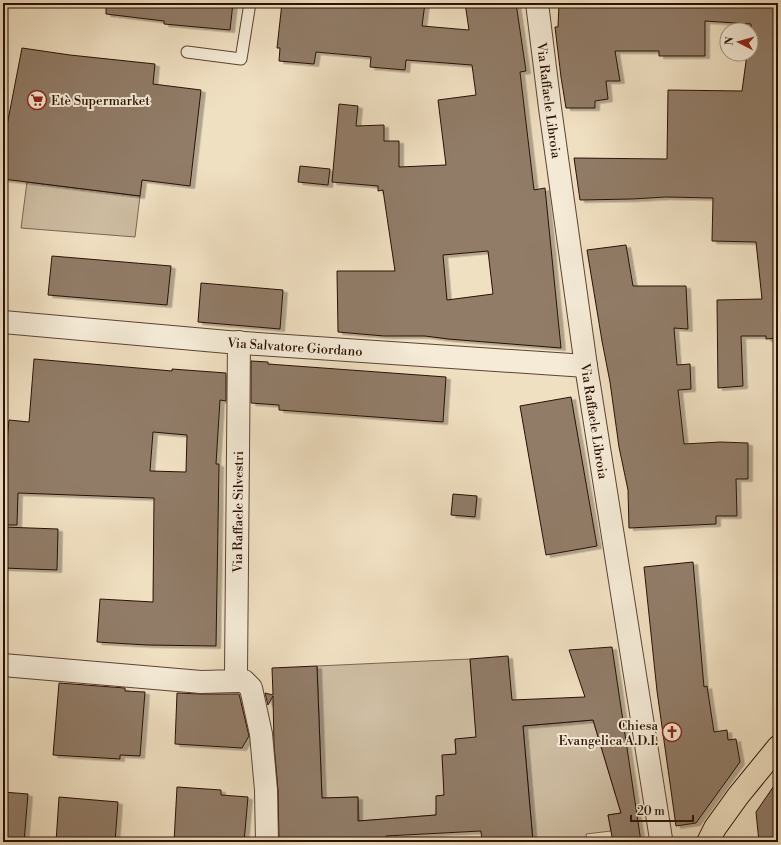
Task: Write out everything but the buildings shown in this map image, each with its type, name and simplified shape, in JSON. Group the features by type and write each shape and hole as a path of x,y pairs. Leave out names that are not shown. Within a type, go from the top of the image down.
{"main road":[{"path":"698,842 712,835 738,796 778,747"}],"street":[{"name":"Via Raffaele Libroia","path":"537,3 586,366 662,841"},
{"name":"Via Salvatore Giordano","path":"3,322 238,342 586,366"},
{"name":"Via Raffaele Silvestri","path":"236,681 238,342"},
{"path":"3,665 201,682 244,681 251,688 261,734 266,790 267,842"}],"lane":[{"path":"187,52 241,59 250,3"}],"shaded area":[{"path":"27,182 140,196 135,237 21,228"},
{"path":"470,659 474,707 493,751 455,740 456,754 471,793 437,796 436,815 359,821 358,797 322,798 317,666"},
{"path":"593,720 621,813 608,815 611,831 586,834 587,842 533,842 523,726"}],"place":[{"name":"Etè Supermarket","path":"37,100"},
{"name":"Chiesa Evangelica A.D.I.","path":"672,732"}]}
